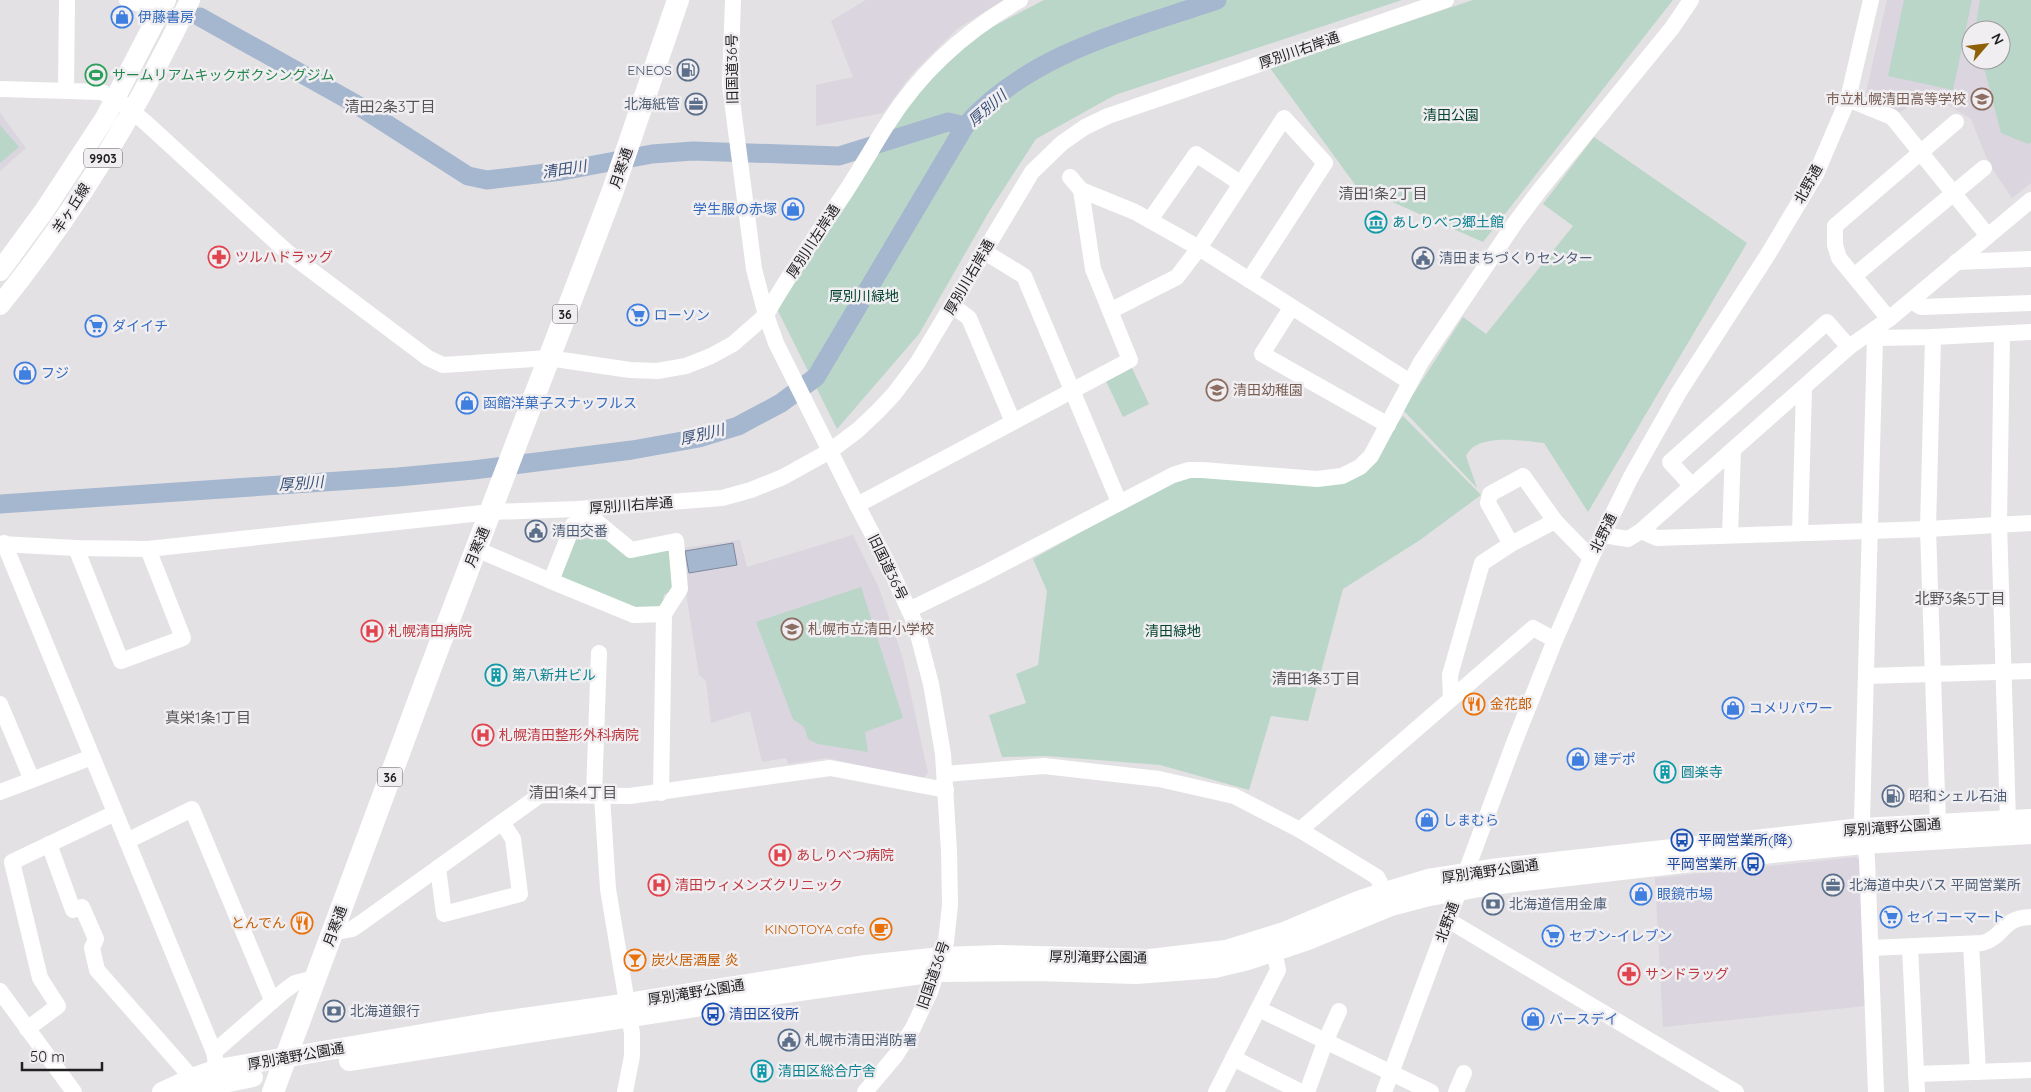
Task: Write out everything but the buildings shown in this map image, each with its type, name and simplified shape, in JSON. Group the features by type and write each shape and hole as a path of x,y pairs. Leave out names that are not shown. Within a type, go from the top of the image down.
{"highway":[{"name":"月寒通","path":"280,1074 476,549 612,193 678,0"}],"main road":[{"name":"羊ヶ丘線","path":"0,305 25,275 69,213 132,111 190,0"},
{"name":"羊ヶ丘線","path":"0,271 44,210 105,118 163,5"},
{"name":"厚別滝野公園通","path":"162,1092 192,1085 217,1068 280,1074 473,1033 628,1010 866,965 939,965 1000,955 1150,959 1273,944 1358,901 1388,899 1428,879 1462,882 1863,836 1938,824 2031,819"},
{"name":"厚別滝野公園通","path":"1863,836 2031,834"}],"street":[{"path":"66,90 67,0"},
{"path":"127,0 163,5"},
{"name":"旧国道36号","path":"733,0 730,85 754,269 766,315 776,343 886,560 915,623 931,684 945,782 950,905 946,942 930,992 913,1028 896,1055 865,1092"},
{"name":"厚別川左岸通","path":"116,98 287,252 428,358 443,365 548,358 630,370 657,371 686,366 711,356 733,344 766,315 889,122 920,81 948,51 970,32 1020,0"},
{"name":"厚別川右岸通","path":"2,544 148,549 494,504 629,506 722,498 766,484 830,451 858,430 894,394 918,362 1032,172 1062,143 1085,127 1108,116 1446,0"},
{"path":"909,610 984,574 1159,481 1189,470 1317,479 1342,476 1360,467 1371,456 1421,362 1539,191 1672,28 1691,0"},
{"name":"北野通","path":"1384,1092 1555,640 1591,558 1631,477 1679,392 1767,256 1816,174 1848,99 1871,0"},
{"path":"0,89 101,92 116,98"},
{"path":"1848,99 1892,117 1988,236"},
{"path":"1110,311 1177,277 1199,248 1284,118 1325,162 1249,280"},
{"path":"1889,319 1839,258 1835,245 1835,226 1956,122"},
{"path":"1150,220 1196,154 1240,183"},
{"path":"1854,276 1984,168"},
{"path":"1070,177 1081,190 1150,220 1199,248 1410,382"},
{"path":"857,505 1130,360 1093,268 1081,190"},
{"path":"1602,535 1628,539 1641,531 1848,347 1873,336 1889,319 2031,200"},
{"path":"983,251 1024,276 1119,502"},
{"path":"1956,262 2031,259"},
{"path":"1911,301 1921,307 2031,303"},
{"path":"952,306 969,318 1014,422"},
{"path":"1291,308 1262,354 1388,425"},
{"path":"1692,486 1670,462 1677,455 1828,322 1848,347"},
{"path":"1873,336 1933,337 2031,332"},
{"path":"2002,334 1998,523 2008,821"},
{"path":"1873,336 1863,836 1871,948 1876,1092"},
{"path":"1933,337 1928,529 1938,824"},
{"path":"1800,533 1804,388"},
{"path":"1730,535 1733,450"},
{"path":"1511,544 1488,503 1490,494 1523,476 1555,521 1591,558"},
{"path":"1451,699 1450,675 1482,563 1511,544 1555,521"},
{"path":"550,581 573,525 597,522 631,550 676,541 680,589 664,614 661,793"},
{"path":"1641,531 1657,538 1928,529 1998,523 2031,523"},
{"path":"2,544 116,813 217,1068 272,1000 295,983 315,978"},
{"path":"76,548 121,661 182,638 148,549"},
{"path":"476,549 634,615 664,614"},
{"path":"1300,830 1533,628 1555,640"},
{"path":"599,653 598,795 608,889 628,1010 632,1056 625,1092"},
{"path":"1866,676 2031,671"},
{"path":"0,704 32,780"},
{"path":"0,792 92,758"},
{"path":"332,933 352,929 540,795 630,796 830,768 945,782 1044,766 1159,779 1234,796 1300,830 1377,876 1388,899"},
{"path":"127,841 192,809 272,1000"},
{"path":"27,1029 58,1006 40,978 6,865 116,813"},
{"path":"438,868 444,914 520,894 513,839 502,822"},
{"path":"49,844 73,910 82,908 96,939 92,948 97,970 192,1085"},
{"path":"1871,948 1971,944 1988,941 2018,917 2031,917"},
{"path":"1448,920 1736,1092"},
{"path":"1216,1092 1278,970 1273,944"},
{"path":"1971,944 1978,1072"},
{"path":"1910,947 1917,1092"},
{"path":"0,992 74,1092"},
{"path":"1259,1009 1391,1071 1431,1092"},
{"path":"1307,1092 1339,1011"},
{"path":"1233,1058 1301,1092"},
{"path":"1916,1074 2031,1070"},
{"path":"1456,1092 1464,1073"}],"shaded area":[{"path":"866,0 1003,0 957,29 911,75 883,113 816,126 816,85 853,77 831,21"},
{"name":"市立札幌清田高等学校","path":"1887,0 2031,0 2031,183 2012,198 1989,164 1971,119 1943,102 1925,97 1897,114 1864,101"},
{"path":"0,113 26,148 0,171"},
{"name":"札幌市立清田小学校","path":"853,535 879,588 903,659 928,773 923,779 827,758 788,764 786,758 762,762 750,711 711,723 706,681 699,675 687,599 683,548 740,540 747,567"},
{"path":"1856,857 1860,860 1865,1006 1663,1027 1655,878"}],"green space":[{"name":"厚別川緑地","path":"1044,0 1402,0 1115,95 1036,139 990,210 919,334 837,429 776,307 880,152 914,96 975,36"},
{"name":"清田公園","path":"1473,0 1673,0 1483,242 1356,186 1270,68"},
{"path":"1904,0 1972,0 1968,20 1961,20 1961,52 1953,90 1888,76"},
{"path":"1980,0 2031,0 2031,142 2028,144 2001,133 1985,70 2011,70 2011,20 1977,20"},
{"path":"0,125 19,147 0,163"},
{"path":"1594,137 1747,243 1588,512 1544,443 1501,440 1490,441 1472,448 1466,456 1477,488 1403,410 1463,317 1486,334 1573,226 1543,204"},
{"path":"1131,366 1149,404 1123,417 1105,379"},
{"name":"清田緑地","path":"1403,416 1481,495 1420,540 1343,589 1308,721 1271,716 1249,790 1160,765 1047,756 1002,757 989,715 1026,703 1016,674 1038,665 1047,591 1033,559 1177,478 1242,478 1325,486 1389,435"},
{"path":"591,527 632,556 668,550 672,552 674,589 664,595 661,611 631,611 560,577 576,529"},
{"path":"861,587 903,718 865,732 868,752 818,744 808,739 804,727 793,719 756,622"}],"water":[{"path":"733,543 737,565 689,573 685,551"}],"waterway":[{"name":"厚別川","path":"0,504 398,477 473,470 632,450 699,438 738,426 781,403 816,377 965,126 991,101 1019,80 1050,62 1082,47 1217,0"},
{"name":"清田川","path":"200,17 354,103 468,176 487,180 562,171 652,154 693,151 839,156 948,122 965,126"}],"place":[{"name":"伊藤書房","path":"122,17"},
{"name":"ENEOS","path":"688,70"},
{"name":"サームリアムキックボクシングジム","path":"96,75"},
{"name":"市立札幌清田高等学校","path":"1982,99"},
{"name":"北海紙管","path":"696,104"},
{"name":"学生服の赤塚","path":"793,209"},
{"name":"あしりべつ郷土館","path":"1376,222"},
{"name":"ツルハドラッグ","path":"219,257"},
{"name":"清田まちづくりセンター","path":"1423,258"},
{"name":"ローソン","path":"638,315"},
{"name":"ダイイチ","path":"96,326"},
{"name":"フジ","path":"25,373"},
{"name":"清田幼稚園","path":"1217,390"},
{"name":"函館洋菓子スナッフルス","path":"467,403"},
{"name":"清田交番","path":"536,531"},
{"name":"札幌市立清田小学校","path":"792,629"},
{"name":"札幌清田病院","path":"372,631"},
{"name":"第八新井ビル","path":"496,675"},
{"name":"金花郎","path":"1474,704"},
{"name":"コメリパワー","path":"1733,708"},
{"name":"札幌清田整形外科病院","path":"483,735"},
{"name":"建デポ","path":"1578,759"},
{"name":"圓楽寺","path":"1665,772"},
{"name":"昭和シェル石油","path":"1893,796"},
{"name":"しまむら","path":"1427,820"},
{"name":"平岡営業所(降)","path":"1682,840"},
{"name":"あしりべつ病院","path":"780,855"},
{"name":"平岡営業所","path":"1753,864"},
{"name":"清田ウィメンズクリニック","path":"659,885"},
{"name":"北海道中央バス 平岡営業所","path":"1833,885"},
{"name":"眼鏡市場","path":"1641,894"},
{"name":"北海道信用金庫","path":"1493,904"},
{"name":"セイコーマート","path":"1891,917"},
{"name":"とんでん","path":"302,923"},
{"name":"KINOTOYA cafe","path":"881,929"},
{"name":"セブン-イレブン","path":"1553,936"},
{"name":"炭火居酒屋 炎","path":"635,960"},
{"name":"サンドラッグ","path":"1629,974"},
{"name":"北海道銀行","path":"334,1011"},
{"name":"清田区役所","path":"713,1014"},
{"name":"バースデイ","path":"1533,1019"},
{"name":"札幌市清田消防署","path":"789,1040"},
{"name":"清田区総合庁舎","path":"762,1071"}],"district":[{"name":"清田2条3丁目","path":"390,106"},
{"name":"清田1条2丁目","path":"1383,193"},
{"name":"北野3条5丁目","path":"1960,598"},
{"name":"清田1条3丁目","path":"1316,678"},
{"name":"真栄1条1丁目","path":"208,717"},
{"name":"清田1条4丁目","path":"573,792"}]}
